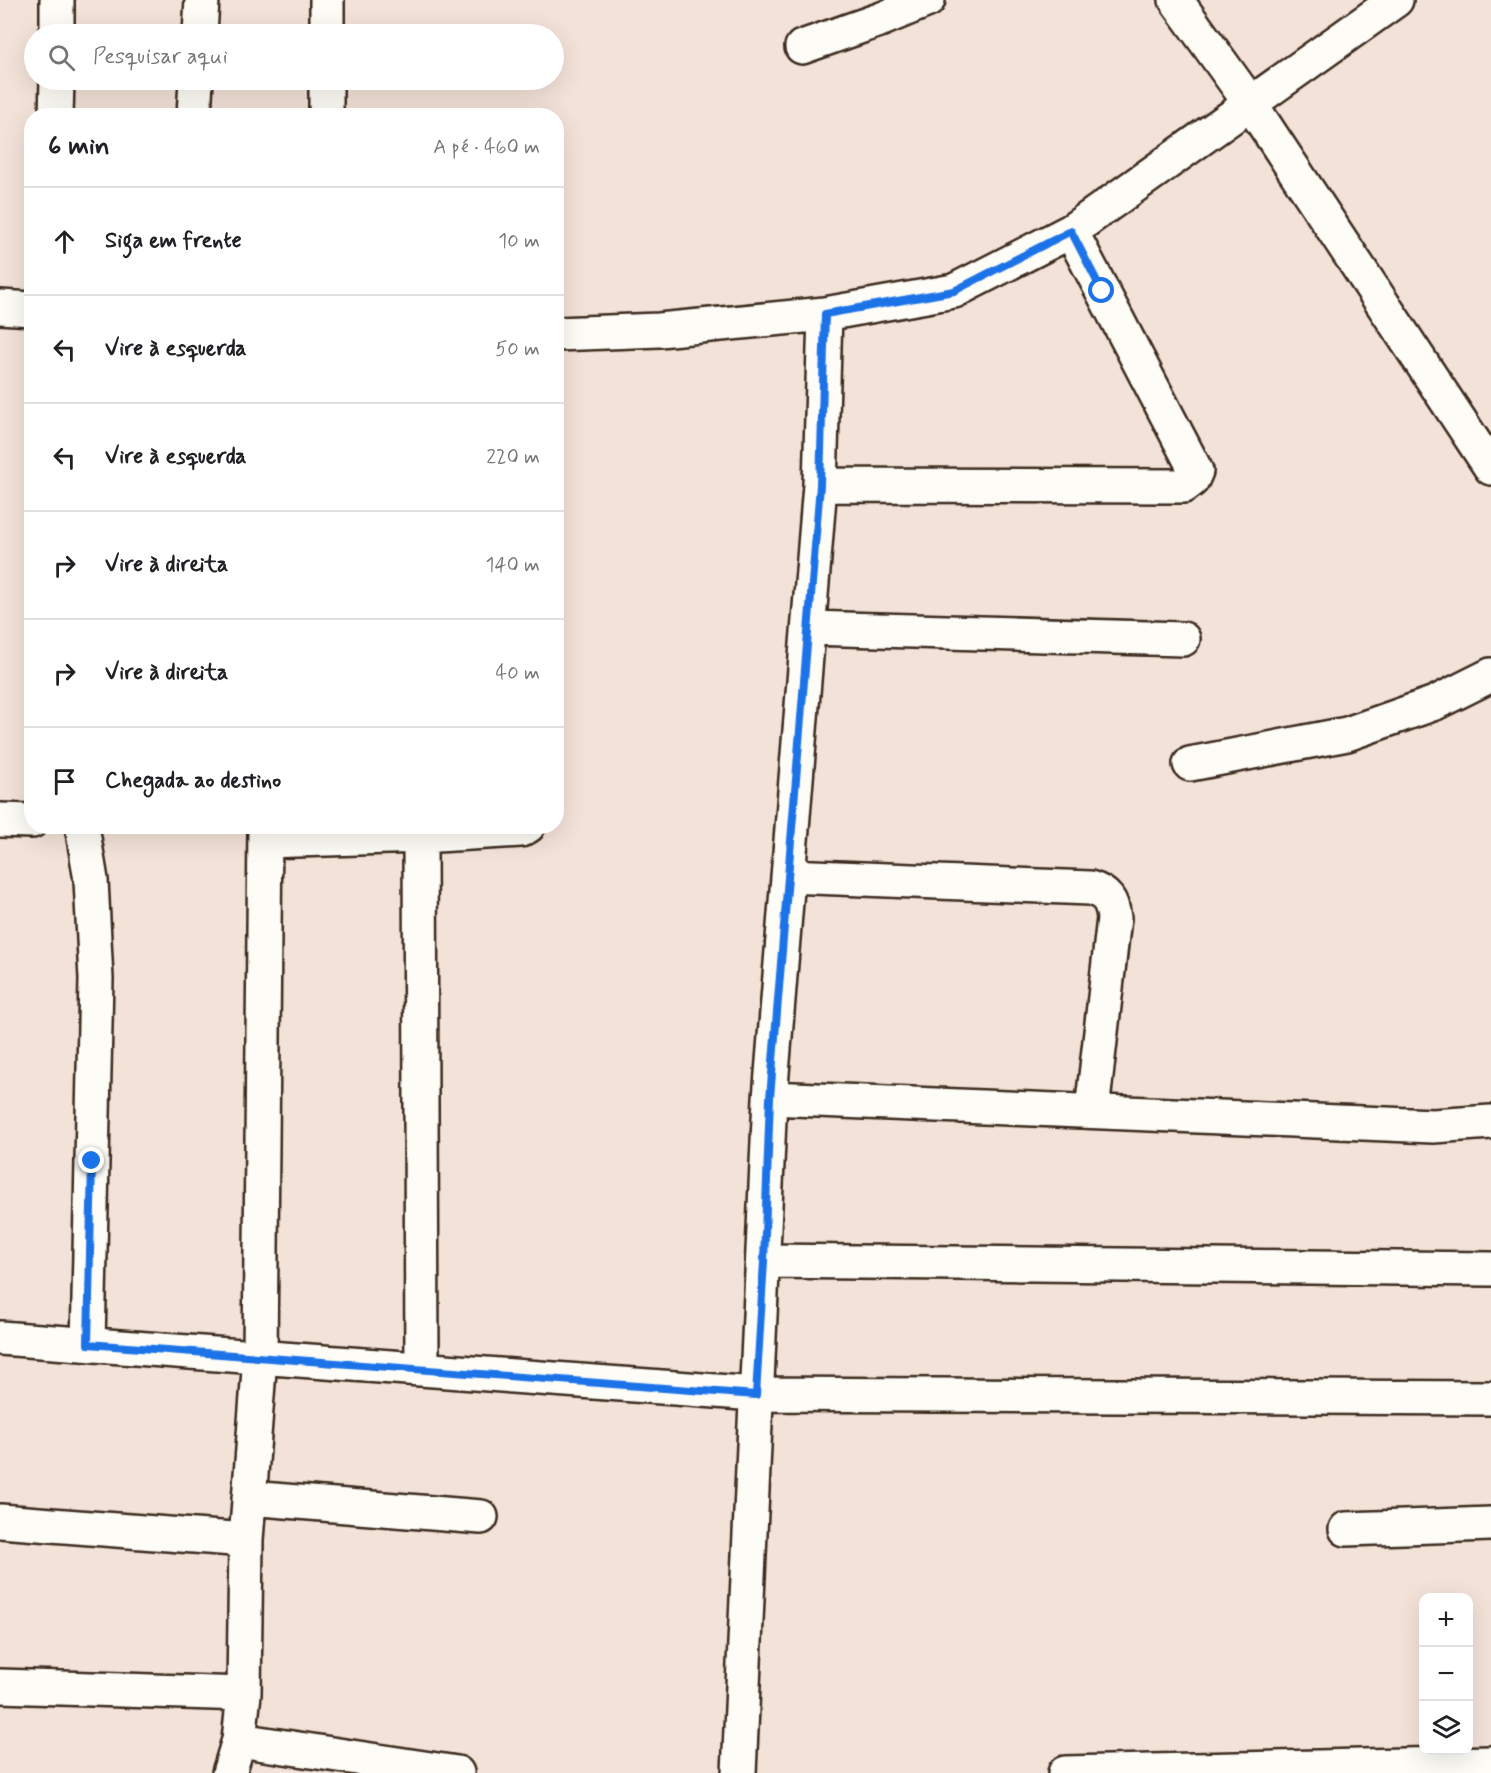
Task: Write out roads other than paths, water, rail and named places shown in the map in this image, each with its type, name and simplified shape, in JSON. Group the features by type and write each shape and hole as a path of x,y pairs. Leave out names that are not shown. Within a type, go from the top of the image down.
{"street":[{"path":"57,0 57,24"},
{"path":"201,24 202,0"},
{"path":"327,0 327,24"},
{"path":"802,47 928,0"},
{"path":"1176,0 1250,104 1491,468"},
{"path":"564,334 658,330 825,314 954,291 1071,231 1396,0"},
{"path":"56,108 57,90"},
{"path":"194,108 195,90"},
{"path":"326,90 326,108"},
{"path":"820,485 1184,486 1192,480 1196,471 1071,231"},
{"path":"0,307 24,308"},
{"path":"739,1773 770,1098 820,485 825,314"},
{"path":"808,628 1183,639"},
{"path":"1190,764 1347,734 1436,703 1491,675"},
{"path":"0,820 24,821"},
{"path":"83,834 91,880 96,979 88,1344"},
{"path":"229,1773 239,1740 244,1694 246,1540 260,1357 265,834 420,837 463,834"},
{"path":"420,837 422,1369"},
{"path":"788,876 1090,888 1103,892 1112,904 1114,918 1092,1111"},
{"path":"770,1098 1433,1126 1491,1122"},
{"path":"764,1261 1491,1269"},
{"path":"0,1338 756,1395 1491,1398"},
{"path":"249,1498 481,1517"},
{"path":"0,1521 246,1540"},
{"path":"1346,1529 1491,1524"},
{"path":"0,1686 244,1694"},
{"path":"239,1740 457,1773"},
{"path":"1065,1773 1491,1762"}]}
